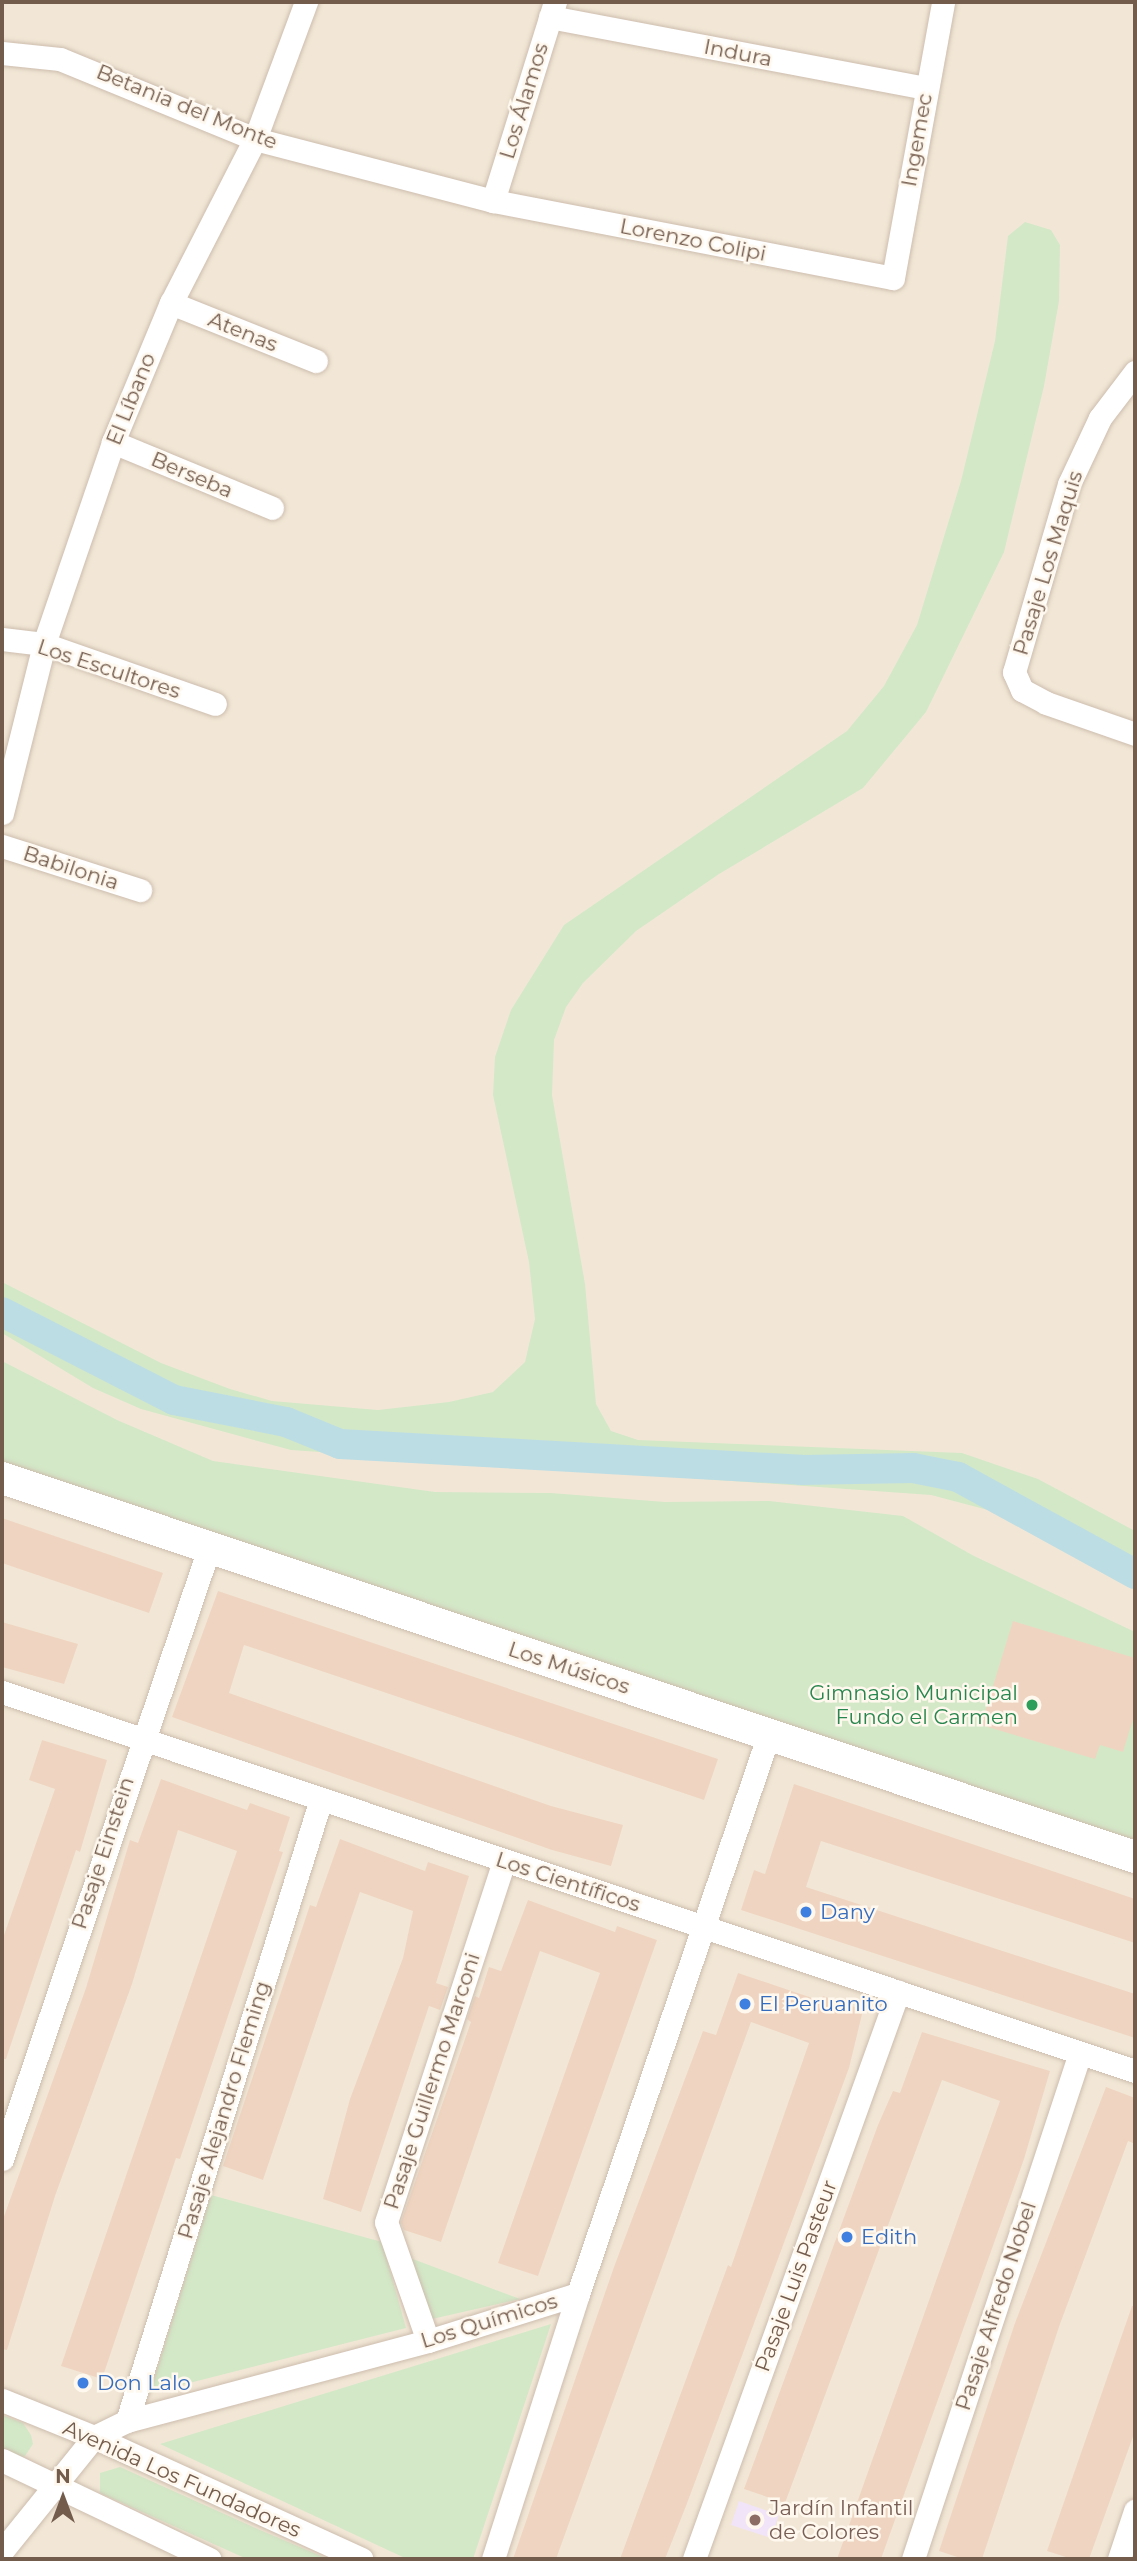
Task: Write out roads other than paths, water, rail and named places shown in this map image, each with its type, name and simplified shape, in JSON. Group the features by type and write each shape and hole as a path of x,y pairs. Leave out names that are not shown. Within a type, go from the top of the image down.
{"street":[{"name":"El Líbano","path":"2,813 44,645 113,442 171,303 255,139 306,2"},
{"name":"Ingemec","path":"893,278 943,2"},
{"name":"Indura","path":"552,9 926,88"},
{"name":"Los Álamos","path":"493,201 552,9"},
{"name":"Betania del Monte","path":"2,53 32,53 88,68 255,139 493,201"},
{"name":"Lorenzo Colipi","path":"493,201 893,278"},
{"name":"Atenas","path":"171,303 316,361"},
{"name":"Pasaje Los Maquis","path":"1135,372 1100,418 1069,484 1014,672 1022,690 1046,703 1135,734"},
{"name":"Berseba","path":"113,442 272,508"},
{"name":"Los Escultores","path":"2,639 44,645 215,704"},
{"name":"Babilonia","path":"2,846 140,890"},
{"name":"Los Músicos","path":"2,1478 1135,1857"},
{"name":"Pasaje Einstein","path":"2,2160 141,1739 209,1548"},
{"name":"Los Científicos","path":"2,1692 1135,2071"},
{"name":"Los Químicos","path":"2,2551 54,2483 94,2437 127,2421 428,2341 578,2294 769,1734"},
{"name":"Pasaje Alejandro Fleming","path":"127,2421 321,1799"},
{"name":"Pasaje Guillermo Marconi","path":"428,2341 386,2222 504,1861"},
{"name":"Pasaje Luis Pasteur","path":"694,2559 898,1992"},
{"name":"Pasaje Alfredo Nobel","path":"913,2559 1080,2053"},
{"path":"493,2559 578,2294"},
{"name":"Avenida Los Fundadores","path":"2,2400 94,2437 362,2559"},
{"path":"2,2460 210,2559"},
{"path":"1119,2559 1135,2511"}],"waterway":[{"path":"2,1312 174,1400 286,1422 340,1444 801,1470 913,1468 958,1477 1135,1574"}],"place":[{"name":"Gimnasio Municipal Fundo el Carmen","path":"1032,1705"},
{"name":"Dany","path":"806,1912"},
{"name":"El Peruanito","path":"745,2004"},
{"name":"Edith","path":"847,2237"},
{"name":"Don Lalo","path":"83,2383"},
{"name":"Jardín Infantil de Colores","path":"755,2520"}]}
